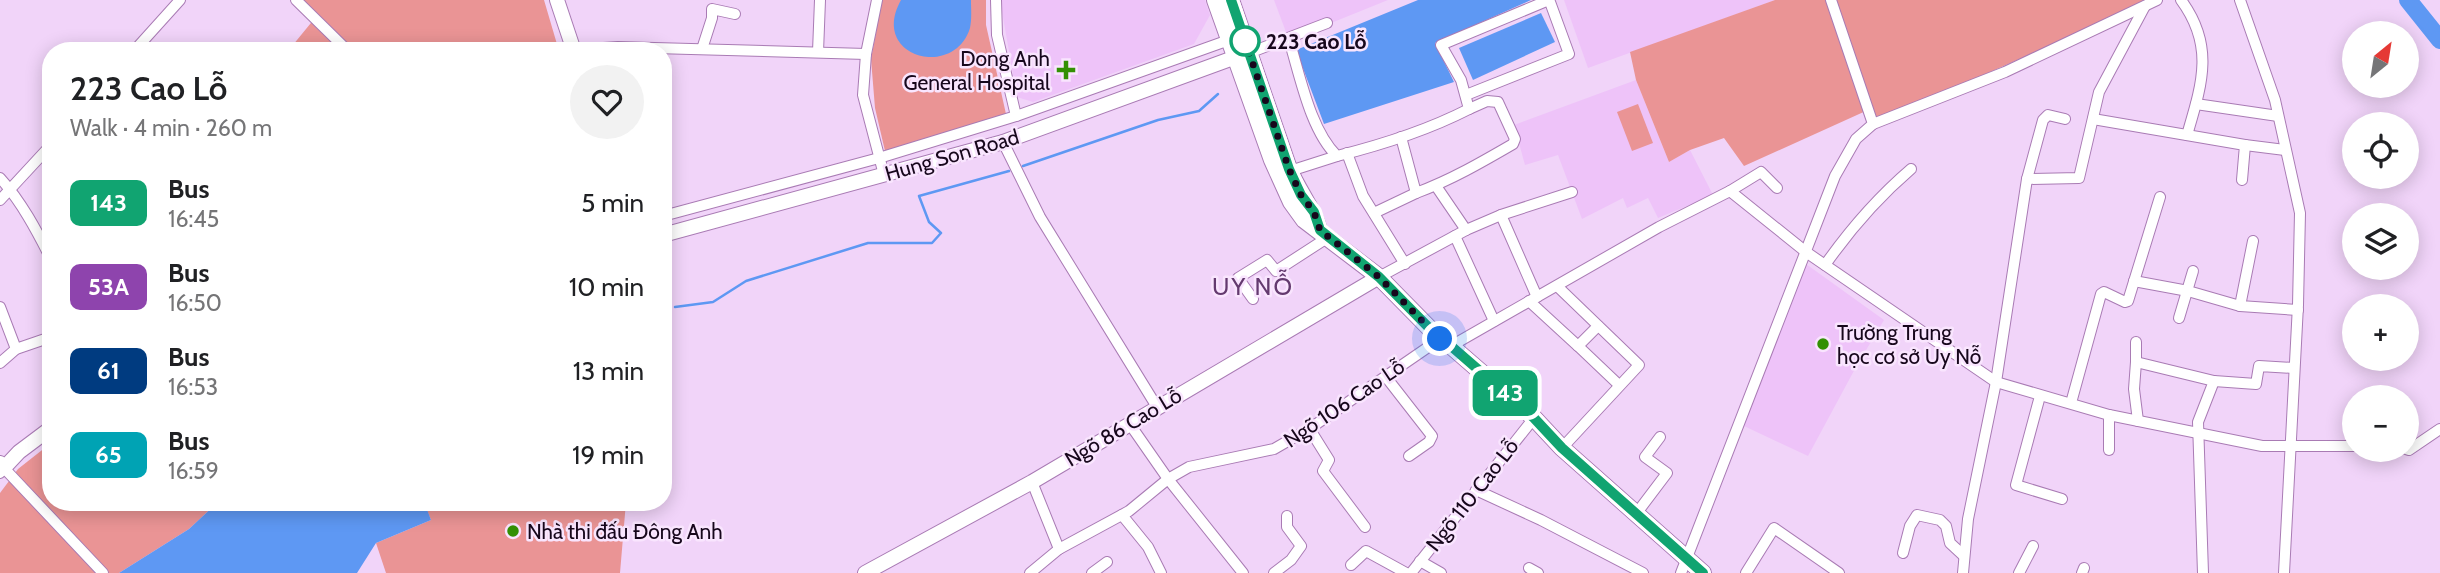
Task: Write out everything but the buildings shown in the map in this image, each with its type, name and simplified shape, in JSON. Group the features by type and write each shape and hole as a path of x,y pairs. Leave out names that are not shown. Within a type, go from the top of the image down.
{"main road":[{"path":"1216,0 1229,40 1242,55 1290,172 1301,195 1314,212 1323,234"},
{"path":"1231,0 1242,55 1280,182 1304,220 1379,277 1446,343 1534,418 1562,448 1636,513 1684,566 1703,573"}],"street":[{"path":"143,42 180,0"},
{"path":"296,0 339,42"},
{"path":"557,0 571,42"},
{"path":"818,52 820,0"},
{"path":"877,0 866,54 863,95 884,176"},
{"path":"996,0 997,35 1016,116"},
{"path":"1831,0 1873,124"},
{"path":"1684,566 1835,176 1856,139 1873,124 2005,72 2157,0"},
{"path":"2181,0 2191,14 2202,39 2203,67 2187,135"},
{"path":"2240,0 2275,100 2300,214 2298,310 2284,573"},
{"path":"1466,95 1569,54 1549,1 1441,45 1461,80 1469,109"},
{"path":"2026,178 2079,178 2099,92 2145,6"},
{"path":"702,49 712,18 712,9 735,14"},
{"path":"1242,55 1289,40 1327,23"},
{"path":"672,214 879,158 1016,116 1229,40"},
{"path":"1289,40 1312,114 1325,144 1342,155 1363,196 1405,264"},
{"path":"672,48 866,54"},
{"name":"Hung Son Road","path":"672,233 1003,142 1242,55"},
{"path":"1290,172 1401,137 1487,101 1498,102 1515,139 1513,144 1436,186 1374,213"},
{"path":"2196,104 2278,116"},
{"path":"1963,573 1968,519 1996,382 2026,178 2043,120 2048,115 2065,119"},
{"path":"2093,119 2285,150"},
{"path":"1401,137 1416,193"},
{"path":"1003,142 1040,217 1157,407"},
{"path":"2242,180 2245,145"},
{"path":"0,200 42,155"},
{"path":"1825,265 1880,195 1911,169"},
{"name":"Ngõ 106 Cao Lỗ","path":"1030,573 1059,549 1122,515 1168,479 1189,467 1275,449 1386,377 1446,343 1494,321 1761,172 1777,188"},
{"path":"0,178 11,189 42,243"},
{"path":"1436,186 1460,233 1494,321"},
{"path":"1730,191 1806,253 1996,382 2109,415 2262,446 2342,446"},
{"path":"1379,277 1460,233 1501,215 1572,192"},
{"path":"2071,402 2101,294 2104,292 2127,302 2160,197"},
{"path":"1501,215 1533,299 1619,385"},
{"path":"1253,299 1238,278 1267,260 1276,271 1323,234"},
{"path":"2239,306 2253,241"},
{"path":"2179,318 2193,271"},
{"name":"Ngõ 86 Cao Lỗ","path":"864,573 1032,482 1379,277"},
{"path":"2134,281 2239,306 2298,310"},
{"path":"1557,286 1639,365 1562,448"},
{"path":"0,307 3,325 16,349"},
{"path":"1578,346 1598,326"},
{"path":"1,360 16,349 42,340"},
{"path":"2136,342 2134,389 2138,421"},
{"path":"2136,362 2214,381 2256,384 2259,366 2294,368"},
{"path":"1386,377 1432,436 1429,442 1409,456"},
{"path":"2203,573 2198,422 2214,381"},
{"path":"2040,396 2016,485 2062,499"},
{"path":"2109,415 2109,450"},
{"name":"Ngõ 110 Cao Lỗ","path":"1411,573 1534,418"},
{"path":"1129,423 1168,479 1243,573"},
{"path":"1309,428 1329,460 1322,471 1365,527"},
{"path":"2419,444 2440,429"},
{"path":"42,435 1,468 42,510"},
{"path":"1636,513 1667,473 1645,457 1660,437"},
{"path":"1032,482 1059,549"},
{"path":"1476,490 1643,573"},
{"path":"43,511 103,573"},
{"path":"1122,515 1148,547 1161,573"},
{"path":"1903,553 1910,526 1917,515 1941,520 1946,526 1950,544 1964,556"},
{"path":"1274,573 1291,559 1301,546 1287,527 1287,516"},
{"path":"1746,573 1774,528 1839,573"},
{"path":"2020,573 2033,546"},
{"path":"1351,565 1366,551 1406,573"},
{"path":"1420,561 1441,573"},
{"path":"1092,573 1107,562"}],"shaded area":[{"path":"297,0 544,0 556,42 295,42 315,18"},
{"path":"882,0 986,0 986,25 1006,114 885,151 875,108 871,59"},
{"name":"Dong Anh General Hospital","path":"1000,0 1205,0 1210,15 1194,44 1033,102 1017,97"},
{"path":"1274,0 1388,0 1289,40"},
{"path":"1564,0 1775,0 1588,68"},
{"path":"1775,0 2152,0 1873,124 1868,110 1744,166 1724,138 1690,150 1669,162 1636,80 1630,52"},
{"path":"1636,80 1669,162 1690,150 1713,195 1658,218 1648,198 1627,208 1623,198 1582,219 1558,155 1525,165 1514,125"},
{"path":"1638,104 1653,143 1632,151 1617,112"},
{"name":"Trường Trung học cơ sở Uy Nỗ","path":"1806,264 1884,320 1808,456 1744,426"},
{"path":"42,450 42,511 208,511 189,529 119,573 0,573 0,493 18,469"},
{"name":"Nhà thi đấu Đông Anh","path":"427,511 625,511 620,573 386,573 376,543 431,520"}],"water":[{"path":"901,0 971,0 970,28 961,44 948,54 933,57 918,55 905,48 896,36 894,20"},
{"path":"1418,0 1531,0 1435,43 1454,82 1324,124 1296,50"},
{"path":"1541,13 1555,42 1473,80 1459,48"},
{"path":"208,511 428,511 431,520 376,543 357,573 119,573 189,529"}],"waterway":[{"path":"2408,0 2440,40"},
{"path":"1023,166 1158,120 1199,111 1218,94"},
{"path":"675,307 713,302 746,281 868,243 932,243 941,233 929,222 919,196 1009,171"}],"bus line":[{"name":"143","path":"1231,0 1289,169 1301,195 1314,212 1320,230 1379,277 1440,339 1534,418 1562,448 1703,573"}],"place":[{"name":"223 Cao Lỗ","path":"1245,41"},
{"name":"Dong Anh General Hospital","path":"1066,70"},
{"name":"Trường Trung học cơ sở Uy Nỗ","path":"1823,344"},
{"name":"Nhà thi đấu Đông Anh","path":"513,531"}],"district":[{"name":"UY NỖ","path":"1253,286"}],"route":[{"path":"1245,41 1289,169 1301,195 1314,212 1320,230 1379,277 1440,339"}]}
